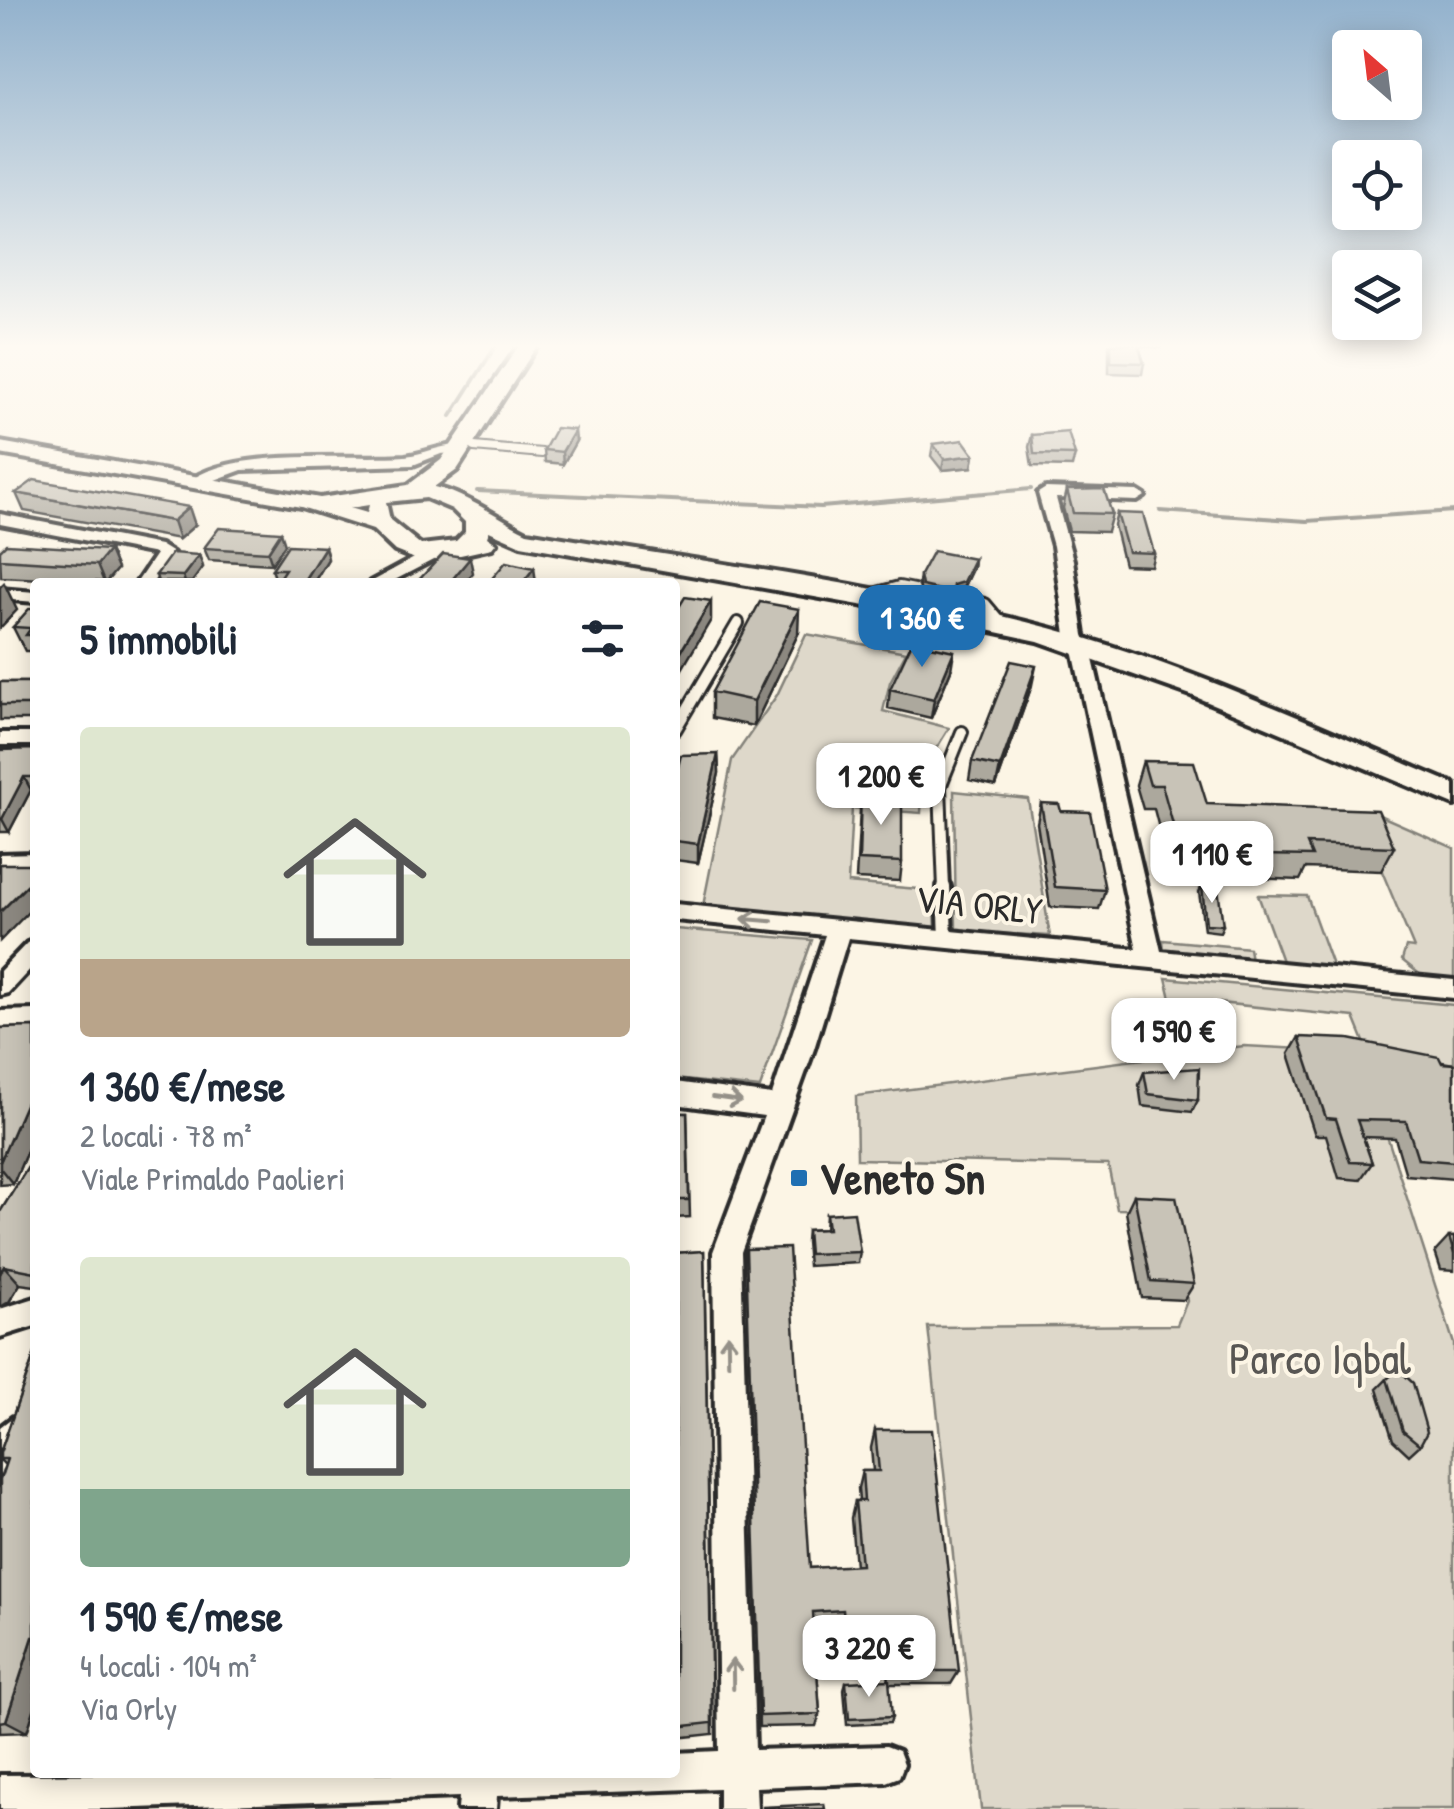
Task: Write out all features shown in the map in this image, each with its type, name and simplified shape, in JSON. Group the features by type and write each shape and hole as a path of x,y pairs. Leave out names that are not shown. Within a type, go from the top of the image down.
{"main road":[{"path":"452,496 453,480 478,428"},
{"path":"305,501 390,497 416,490 437,478 481,428"},
{"path":"0,448 305,501 381,525"},
{"path":"416,490 452,496 472,515 521,538 1001,623 1077,645 1201,689 1454,795"},
{"path":"390,497 378,510 381,525 401,548 430,555 521,538"},
{"path":"465,546 478,529 472,515"}],"street":[{"path":"196,482 240,466 413,460 438,450 467,448"},
{"path":"1136,496 1046,493 1058,524 1077,645 1083,655 1151,960"},
{"path":"0,519 160,550 165,553 163,559 148,578"},
{"path":"382,578 401,548"},
{"path":"387,578 430,555"},
{"path":"0,594 30,596"},
{"path":"0,739 30,739"},
{"path":"0,862 30,861"},
{"name":"VIA ORLY","path":"680,912 1454,989"},
{"path":"738,1809 727,1252 840,928"},
{"path":"0,986 30,955"},
{"path":"0,1021 30,1020"},
{"path":"680,1094 779,1107"},
{"path":"692,1253 727,1252"},
{"path":"0,1323 30,1314"},
{"path":"0,1468 23,1405"},
{"path":"680,1774 886,1764"},
{"path":"0,1794 479,1786 617,1778"}],"lane":[{"path":"467,448 542,453"},
{"path":"861,598 899,586 914,590"},
{"path":"959,598 985,604 1001,623"},
{"path":"680,722 738,623"},
{"path":"946,938 940,787 962,732"}],"green space":[{"path":"806,634 906,652 890,682 883,711 949,728 923,770 921,813 852,808 848,883 918,889 935,902 936,929 703,906 732,760 777,695"},
{"path":"954,791 1028,799 1050,936 956,931"},
{"path":"1370,811 1454,848 1454,979 1422,976 1402,960 1406,947 1414,948 1381,869"},
{"path":"1258,895 1307,896 1333,968 1282,961"},
{"path":"680,929 812,940 760,1088 680,1080"},
{"path":"1163,940 1249,948 1251,960 1164,951"},
{"path":"1166,978 1454,1005 1454,1065 1367,1049 1354,1017 1171,998"},
{"name":"Parco Iqbal","path":"1244,1046 1360,1052 1454,1344 1454,1809 981,1809 928,1327 1177,1325 1187,1301 1170,1210 1117,1209 1108,1165 857,1159 856,1096"}],"building":[{"path":"556,428 575,430 562,452 544,450"},
{"path":"1068,432 1075,455 1034,454 1032,435"},
{"path":"963,440 974,455 944,459 933,444"},
{"path":"34,480 189,507 173,521 16,493"},
{"path":"1104,489 1112,514 1073,513 1067,490"},
{"path":"1117,513 1143,514 1154,553 1128,552"},
{"path":"219,528 281,532 268,552 204,548"},
{"path":"6,544 109,550 97,565 0,559 0,550"},
{"path":"288,545 325,547 306,578 279,578 285,569 272,569"},
{"path":"933,551 974,559 963,582 953,585 952,593 922,586 920,575"},
{"path":"172,553 199,555 183,576 156,575"},
{"path":"443,554 470,558 453,578 421,578"},
{"path":"506,562 534,568 526,578 492,578"},
{"path":"685,597 711,601 680,653 680,605"},
{"path":"760,602 799,609 754,701 712,692"},
{"path":"29,609 30,609 30,628 13,627"},
{"path":"912,642 954,651 934,699 890,689"},
{"path":"1011,661 1036,666 1000,767 972,761"},
{"path":"0,682 30,682 30,705 0,705"},
{"path":"30,749 30,777 24,777 2,819 0,819 0,750"},
{"path":"718,754 698,844 680,842 681,755"},
{"path":"1143,761 1194,762 1207,804 1378,810 1394,847 1307,844 1312,856 1263,855 1259,842 1177,839 1162,785 1150,785"},
{"path":"861,792 902,795 902,862 859,860"},
{"path":"1041,803 1059,804 1061,811 1090,812 1105,890 1055,887"},
{"path":"0,864 30,864 30,882 0,912"},
{"path":"1202,886 1218,888 1223,925 1206,924"},
{"path":"30,1027 30,1093 0,1162 0,1028"},
{"path":"1299,1037 1349,1039 1439,1057 1442,1063 1454,1064 1454,1162 1418,1159 1406,1121 1357,1120 1372,1163 1350,1162 1336,1119 1326,1118"},
{"path":"1199,1068 1198,1100 1148,1094 1144,1072"},
{"path":"680,1113 687,1113 689,1200 680,1200"},
{"path":"30,1164 30,1271 4,1266 0,1274 0,1212"},
{"path":"1134,1195 1176,1197 1194,1284 1151,1281"},
{"path":"854,1212 860,1252 809,1254 807,1230 828,1229 826,1214"},
{"path":"789,1248 810,1568 861,1565 855,1501 864,1501 862,1471 879,1471 875,1430 932,1430 959,1671 895,1671 890,1617 844,1619 843,1610 813,1612 820,1714 760,1716 746,1249"},
{"path":"704,1251 712,1723 680,1726 680,1253"},
{"path":"30,1367 30,1646 6,1721 0,1722 0,1480 7,1459 0,1459"},
{"path":"1398,1369 1413,1383 1427,1432 1420,1445 1403,1431 1387,1379"},
{"path":"889,1680 892,1717 849,1719 846,1682"},
{"path":"824,1804 825,1809 763,1809 763,1807"}],"waterway":[{"path":"477,491 821,507 1031,489"},
{"path":"1160,511 1307,521 1454,511"}],"place":[{"name":"Veneto Sn","path":"799,1178"}]}
